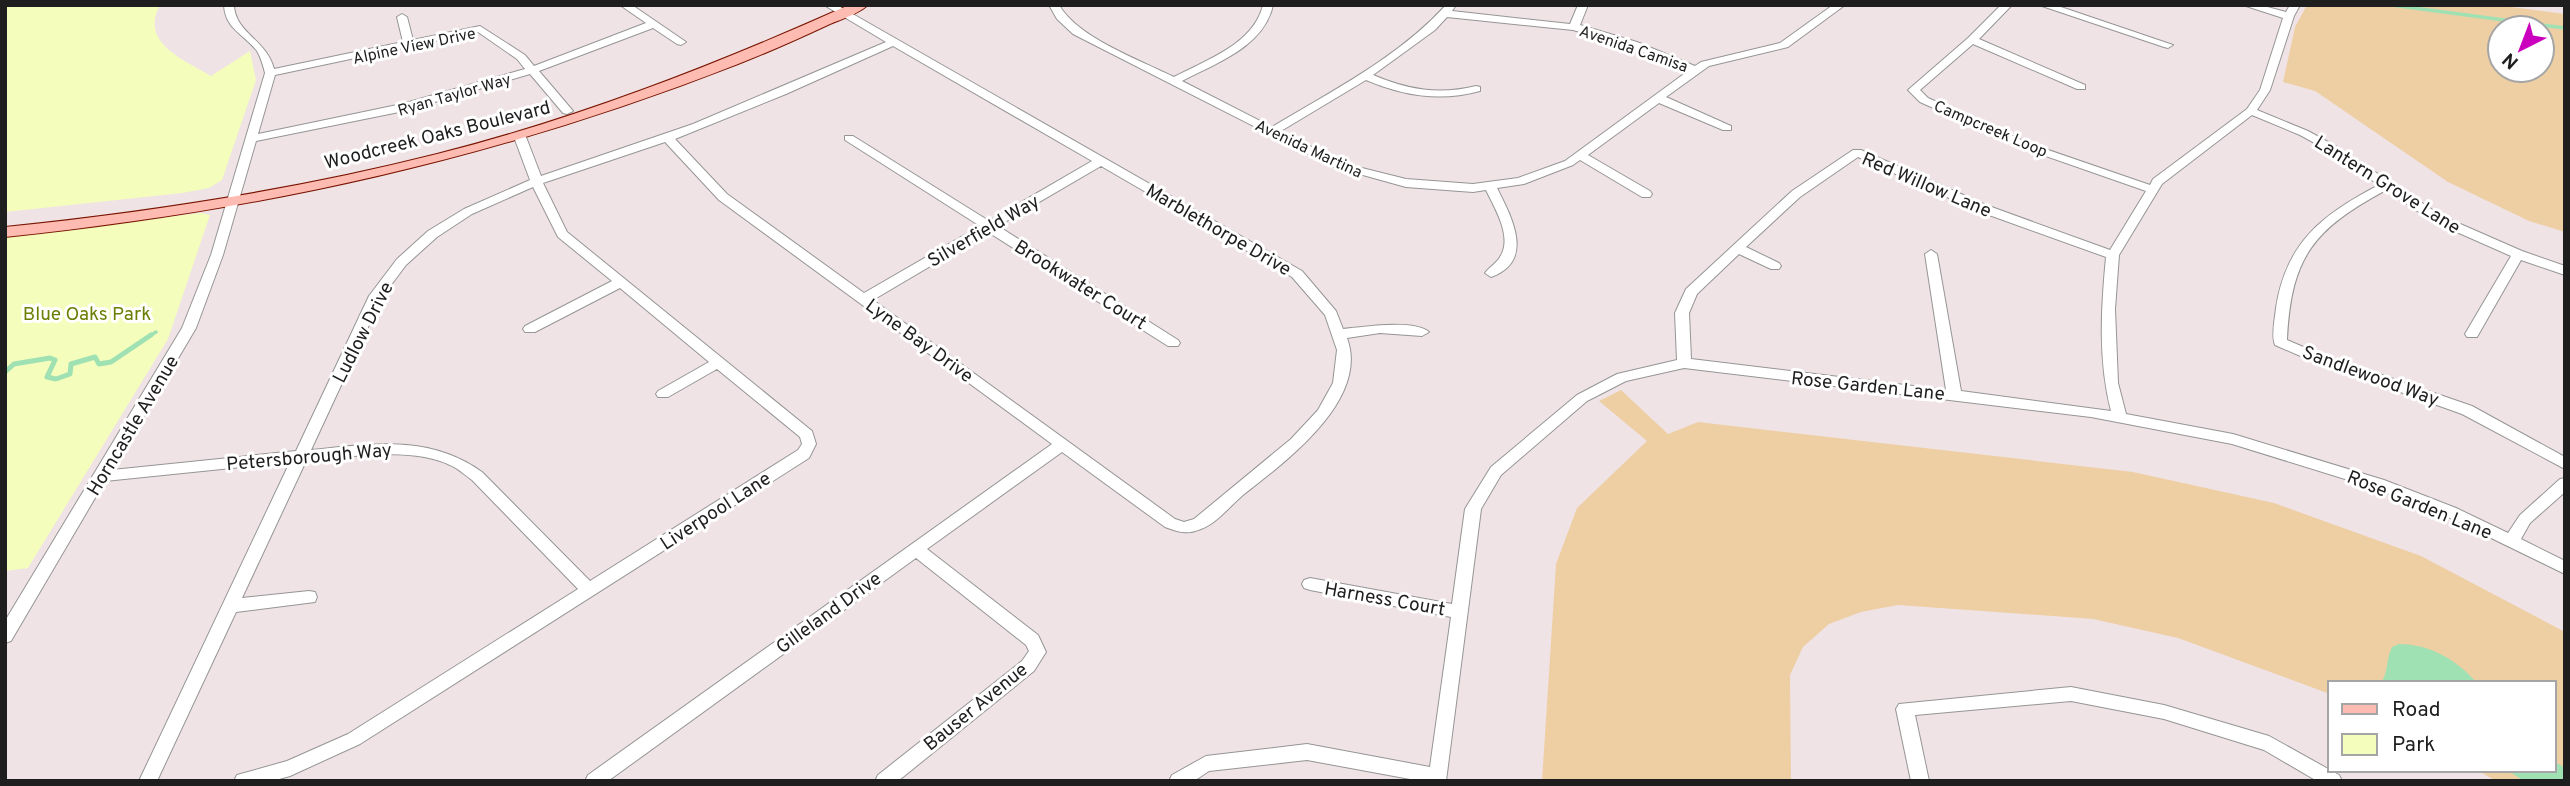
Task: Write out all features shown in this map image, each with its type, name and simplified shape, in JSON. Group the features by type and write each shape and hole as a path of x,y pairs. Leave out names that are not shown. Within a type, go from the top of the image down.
{"main road":[{"name":"Woodcreek Oaks Boulevard","path":"5,221 234,196 397,158 567,111 668,77 836,8 861,5"},
{"name":"Woodcreek Oaks Boulevard","path":"5,232 407,167 520,137 678,85 836,8"}],"street":[{"path":"229,5 228,14 233,24 265,52 270,73"},
{"path":"625,5 651,25 681,42"},
{"name":"Avenida Martina","path":"1054,5 1061,18 1077,32 1338,165 1380,179 1429,186 1490,186 1536,176 1581,156 1695,69 1716,59 1784,45 1840,5"},
{"path":"1174,81 1250,37 1266,19 1268,5"},
{"path":"1574,27 1583,5"},
{"name":"Campcreek Loop","path":"2007,5 1972,40 1913,90 1924,100 2024,145 2151,189"},
{"path":"2044,5 2168,45"},
{"path":"2119,415 2111,383 2108,309 2113,255 2151,189 2251,111 2268,84 2292,11 2248,5"},
{"name":"Marblethorpe Drive","path":"836,8 1297,274 1324,300 1343,334"},
{"path":"1272,132 1365,76 1449,10"},
{"name":"Avenida Camisa","path":"1449,10 1574,27 1633,44 1695,69"},
{"path":"402,17 409,46"},
{"name":"Ryan Taylor Way","path":"250,139 373,116 534,71 651,25"},
{"name":"Alpine View Drive","path":"270,73 480,29 511,48 567,111"},
{"path":"1972,40 2081,87"},
{"name":"Ludlow Drive","path":"148,781 376,296 397,267 425,240 459,217 499,196 668,138 894,43"},
{"name":"Horncastle Avenue","path":"5,636 189,328 217,255 270,73"},
{"path":"1365,76 1406,92 1429,95 1452,95 1476,89"},
{"path":"1658,99 1727,128"},
{"name":"Lantern Grove Lane","path":"2251,111 2323,144 2438,219 2565,271"},
{"name":"Liverpool Lane","path":"243,781 290,768 354,739 804,454 810,444 807,435 562,234 537,182 520,137"},
{"name":"Lyne Bay Drive","path":"668,138 723,197 1170,523 1184,528 1199,524 1289,449 1320,418 1339,386 1345,351 1343,334"},
{"name":"Brookwater Court","path":"849,138 1173,342"},
{"name":"Red Willow Lane","path":"1684,363 1682,313 1691,292 1796,194 1857,152 1982,208 2113,255"},
{"path":"1581,156 1646,194"},
{"name":"Silverfield Way","path":"864,299 1101,161"},
{"path":"1490,186 1513,240 1508,257 1491,272"},
{"name":"Sandlewood Way","path":"2385,186 2333,221 2305,245 2296,258 2281,322 2280,342 2467,410 2565,464"},
{"path":"1737,248 1775,266"},
{"path":"1931,254 1954,394"},
{"path":"2472,334 2518,254"},
{"path":"530,329 620,283"},
{"path":"1343,334 1380,329 1422,332"},
{"path":"663,394 717,363"},
{"name":"Rose Garden Lane","path":"1438,778 1472,509 1496,471 1582,398 1622,377 1684,363 2119,415 2233,439 2379,484 2451,512 2565,568"},
{"name":"Gilleland Drive","path":"594,781 1062,443"},
{"name":"Petersborough Way","path":"102,476 370,449 411,449 437,454 459,463 477,476 589,590"},
{"path":"2511,542 2525,519 2565,483"},
{"name":"Bauser Avenue","path":"884,781 1028,666 1038,652 1031,640 916,549"},
{"name":"Harness Court","path":"1310,584 1459,612"},
{"path":"230,606 309,597"},
{"path":"1920,781 1905,709 2071,694 2164,712 2269,744 2333,781"},
{"path":"1178,781 1206,764 1307,752 1438,778"}],"shaded area":[{"path":"2307,5 2496,5 2565,14 2565,232 2529,221 2448,182 2315,91 2283,82 2295,27"},
{"path":"1621,390 1668,434 1698,422 2133,472 2274,503 2421,556 2565,632 2565,781 2496,781 2480,772 2556,772 2556,681 2328,681 2328,693 2178,638 2093,619 1898,605 1861,612 1829,624 1803,647 1790,675 1791,781 1542,781 1556,564 1577,508 1647,441 1599,401"},
{"path":"2399,644 2432,650 2461,667 2475,681 2382,681 2392,647"},
{"path":"2556,762 2565,768 2565,781 2524,781 2510,772 2556,772"}],"green space":[{"path":"5,5 160,5 155,18 155,30 160,40 177,57 211,76 250,51 256,80 222,180 209,188 182,193 5,212"},
{"name":"Blue Oaks Park","path":"201,213 210,215 168,339 28,568 5,571 5,236"}],"waterway":[{"path":"2391,5 2565,28"},
{"path":"148,337 156,332"},
{"path":"5,372 14,364 50,358 55,360 47,377 56,379 70,374 71,364 95,357 99,364 111,362 148,337"}]}
